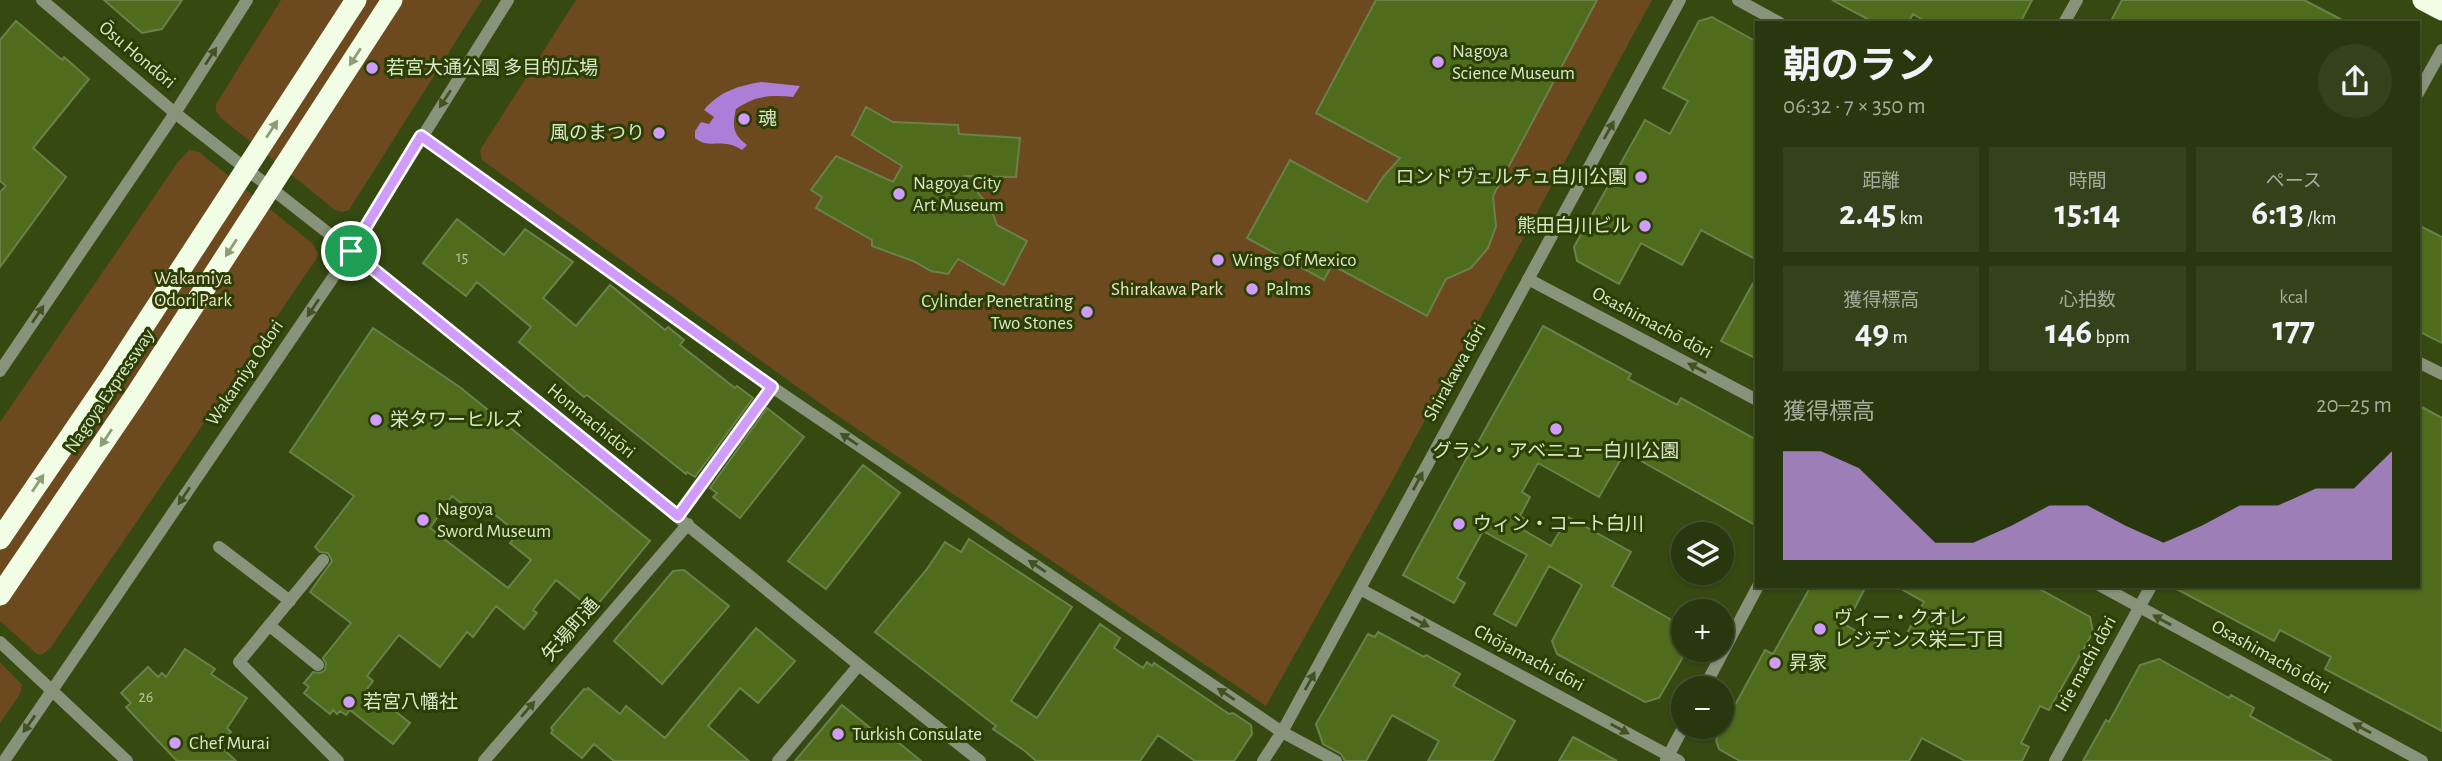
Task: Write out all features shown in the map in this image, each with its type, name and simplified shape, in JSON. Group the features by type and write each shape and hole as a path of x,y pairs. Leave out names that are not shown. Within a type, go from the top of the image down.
{"highway":[{"name":"Nagoya Expressway","path":"0,539 118,366 356,0"},
{"name":"Nagoya Expressway","path":"0,595 135,396 392,0"},
{"path":"2423,0 2442,10"}],"street":[{"name":"Ōsu Hondōri","path":"42,0 175,113"},
{"path":"0,371 175,113 247,0"},
{"name":"Wakamiya Odori","path":"4,761 351,251 508,0"},
{"name":"Shirakawa dōri","path":"1263,761 1282,732 1680,0"},
{"path":"1738,0 1776,21"},
{"path":"2065,21 2077,0"},
{"path":"2420,89 2442,50"},
{"name":"Honmachidōri","path":"175,113 351,251 859,665 981,761"},
{"path":"421,136 772,387 1282,732 1336,761"},
{"name":"Osashimachō dōri","path":"1528,279 1755,399"},
{"path":"2420,363 2442,374"},
{"name":"矢場町通","path":"484,761 683,520 772,387"},
{"path":"219,547 290,601"},
{"path":"323,560 239,662 338,761"},
{"path":"1710,676 1757,588"},
{"name":"Osashimachō dōri","path":"2105,588 2422,761"},
{"name":"Irie machi dōri","path":"2055,761 2150,588"},
{"name":"Chōjamachi dōri","path":"1360,589 1671,759"},
{"path":"270,626 318,665"},
{"path":"0,642 127,761"},
{"path":"778,761 859,665"},
{"path":"1671,759 1679,739"}],"green space":[{"path":"281,0 482,0 349,210 335,210 221,118 216,111 216,104"},
{"name":"Shirakawa Park","path":"576,0 1652,0 1391,483 1266,706 835,414 482,160 480,150"},
{"name":"Wakamiya Odori Park","path":"189,150 199,152 312,243 318,253 317,258 51,647 43,654 37,654 0,621 0,422 178,162"},
{"path":"0,662 22,685 20,694 0,723"}],"shaded area":[{"path":"761,82 800,86 793,97 763,97 736,109 735,130 747,145 742,150 728,144 705,143 695,138 695,131 701,122 709,124 714,117 704,110 716,98 730,90"}],"building":[{"path":"104,0 182,0 162,29 142,33"},
{"path":"1376,0 1597,0 1493,196 1496,226 1488,248 1471,268 1446,279 1427,316 1332,265 1324,280 1247,238 1290,160 1367,202 1383,177 1400,158 1316,113"},
{"path":"1832,0 2032,0 2021,21 1925,21 1913,14 1909,21 1871,21"},
{"path":"2122,0 2304,0 2344,21 2111,21"},
{"path":"1712,17 1755,41 1755,259 1701,230 1682,265 1641,243 1619,284 1577,261 1574,247 1645,120 1670,134 1688,101 1663,88 1699,21"},
{"path":"16,21 89,79 33,148 66,177 0,267 0,192 6,186 0,181 0,40"},
{"name":"Nagoya City Art Museum","path":"866,107 893,122 958,125 959,134 1020,138 1016,177 965,176 991,209 997,225 1027,241 1004,285 958,259 948,274 931,271 913,261 872,246 872,240 816,208 822,197 811,190 836,156 893,182 902,166 852,135"},
{"path":"457,219 504,255 525,229 573,262 543,298 576,326 610,285 665,330 668,327 684,340 680,345 735,388 737,386 753,398 695,477 687,472 686,474 587,395 584,397 519,342 531,327 477,282 466,296 423,263"},
{"path":"2420,226 2442,237 2442,343 2420,332"},
{"path":"1755,280 1755,358 1721,341"},
{"path":"1543,326 1631,374 1628,379 1677,405 1681,398 1755,439 1755,525 1625,452 1599,497 1538,463 1522,492 1530,497 1520,516 1525,519 1520,528 1551,546 1568,517 1631,552 1612,586 1671,620 1671,662 1680,662 1659,698 1645,702 1557,654 1552,641 1582,585 1549,566 1516,626 1494,614 1527,555 1483,531 1457,578 1465,583 1454,603 1403,575 1475,443 1477,444"},
{"path":"373,328 461,388 650,541 593,610 556,580 533,610 537,613 524,629 496,606 473,637 467,632 440,667 399,635 367,676 373,681 367,689 410,723 393,744 350,710 346,715 340,711 337,714 333,710 330,714 304,693 309,687 304,683 313,672 320,673 325,670 326,663 323,658 351,623 310,592 332,561 328,553 320,552 315,547 354,496 290,452","holes":["452,496 473,512 480,503 518,533 510,543 531,560 508,588 430,528"]},
{"path":"2420,406 2442,418 2442,731 2325,669 2331,657 2280,630 2274,641 2175,588 2420,588"},
{"path":"767,408 804,437 740,518 713,497 717,493 710,488"},
{"path":"863,465 900,493 826,589 788,561"},
{"path":"969,539 1072,607 1011,701 1037,718 1100,624 1120,638 1114,648 1143,668 1147,662 1152,666 1154,663 1229,714 1233,713 1251,725 1252,734 1234,761 1195,761 1158,735 1140,761 1036,761 993,729 996,726 875,632 927,569 945,542 961,552"},
{"path":"684,570 729,606 662,684 614,641 673,571"},
{"path":"1810,588 1865,588 1846,625 1880,645 1883,640 1899,648 1924,602 1900,588 2038,588 2090,617 2093,632 2049,710 2040,706 2021,743 2029,747 2022,761 1965,761 1922,738 1909,761 1740,761 1719,749 1716,740 1734,739 1734,707 1765,650 1773,654"},
{"path":"756,628 795,661 758,703 740,688 708,726 749,761 614,761 594,744 582,758 551,733 551,728 584,689 588,688 620,714 626,706 665,738"},
{"path":"1378,632 1460,674 1453,686 1515,721 1493,761 1428,761 1439,741 1392,715 1366,761 1345,761 1341,754 1323,744 1316,724 1368,634 1375,637"},
{"path":"185,649 215,669 211,674 247,698 227,728 231,732 218,744 236,761 177,761 126,707 131,703 121,693 148,667 158,677 162,673 166,677"},
{"path":"2159,659 2229,698 2231,695 2254,708 2250,716 2332,761 2083,761 2106,720 2109,722 2140,665"},
{"path":"842,705 874,731 878,726 921,761 795,761"},
{"path":"1573,737 1617,761 1559,761"}],"place":[{"name":"Nagoya Science Museum","path":"1438,62"},
{"name":"若宮大通公園 多目的広場","path":"372,68"},
{"name":"魂","path":"744,119"},
{"name":"風のまつり","path":"659,133"},
{"name":"ロンド ヴェルチュ白川公園","path":"1641,177"},
{"name":"Nagoya City Art Museum","path":"899,194"},
{"name":"熊田白川ビル","path":"1645,226"},
{"name":"Wings Of Mexico","path":"1218,260"},
{"name":"Palms","path":"1252,289"},
{"name":"Cylinder Penetrating Two Stones","path":"1087,312"},
{"name":"栄タワーヒルズ","path":"376,420"},
{"name":"グラン・アベニュー白川公園","path":"1556,429"},
{"name":"Nagoya Sword Museum","path":"423,520"},
{"name":"ウィン・コート白川","path":"1459,524"},
{"name":"ヴィー・クオレ レジデンス栄二丁目","path":"1820,629"},
{"name":"昇家","path":"1775,663"},
{"name":"若宮八幡社","path":"349,702"},
{"name":"Turkish Consulate","path":"838,734"},
{"name":"Chef Murai","path":"175,743"}],"route":[{"path":"421,136 772,387 678,516 351,251 421,136"}]}
